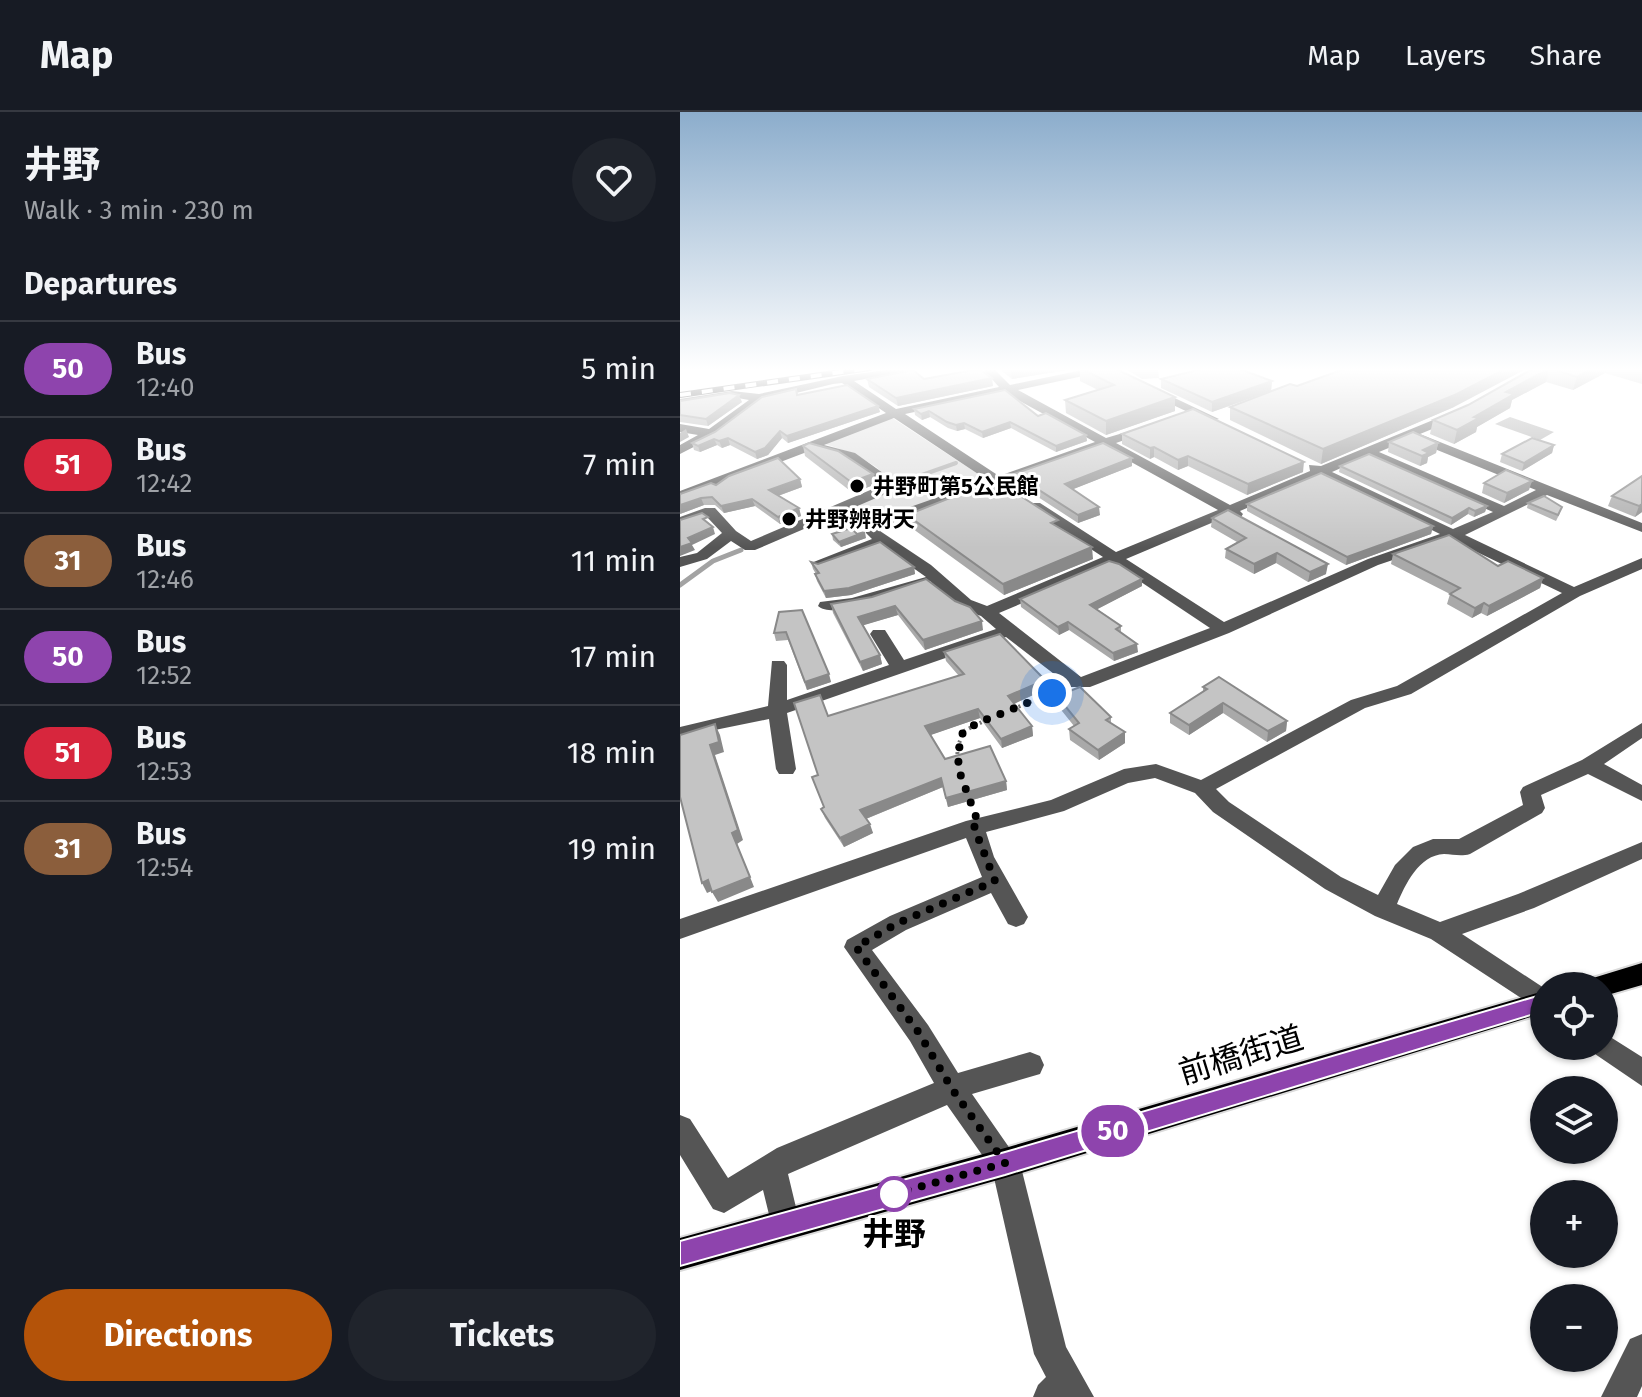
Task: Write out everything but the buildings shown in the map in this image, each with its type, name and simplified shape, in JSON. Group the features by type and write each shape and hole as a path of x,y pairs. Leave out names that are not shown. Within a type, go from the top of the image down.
{"main road":[{"path":"1618,981 1642,974"},
{"name":"前橋街道","path":"680,1254 1005,1163 1530,1006"}],"street":[{"path":"680,428 711,433"},
{"path":"680,450 718,428"},
{"path":"680,496 808,445 839,428"},
{"path":"915,428 1223,629"},
{"path":"1078,428 1255,525"},
{"path":"1144,428 878,523 873,533 965,604 987,612 1077,683 1098,678 1223,629 1338,571 1453,535 1545,490"},
{"path":"987,612 1424,428"},
{"path":"1411,434 1642,528"},
{"path":"680,522 710,511 731,534 750,547 892,486 850,456 808,445"},
{"path":"1369,452 1505,512"},
{"path":"1294,459 1574,593"},
{"path":"680,562 702,556 731,534"},
{"path":"819,563 882,541"},
{"path":"1202,788 1358,704 1404,690 1574,593 1642,563"},
{"path":"826,606 854,603 933,577"},
{"path":"680,734 701,726 739,721 1009,630"},
{"path":"879,634 900,668"},
{"path":"778,665 777,707 786,769"},
{"path":"1383,909 1397,875 1421,853 1444,843 1462,848 1534,808 1530,792 1589,765 1642,729"},
{"path":"1589,765 1642,794"},
{"path":"680,929 974,827 1057,806 1139,772 1156,771 1174,775 1202,788 1221,807 1333,883 1383,909 1440,932 1530,993"},
{"path":"974,827 995,881 1016,917"},
{"path":"1440,932 1526,901 1642,850"},
{"path":"995,881 898,923 856,947 919,1033 952,1089 1005,1163 1051,1354 1064,1392"},
{"path":"1618,1055 1642,1073"},
{"path":"680,1129 724,1198 787,1158 952,1089 1030,1065"},
{"path":"769,1169 777,1183 785,1224"},
{"path":"1618,1397 1642,1351"}],"path":[{"path":"1006,712 1077,683"},
{"path":"958,768 957,748 964,731 992,717"}],"shaded area":[{"path":"863,428 908,428 984,478 854,531 845,527 836,531 835,516 897,486 855,454 822,443"},
{"path":"1506,428 1542,428 1554,432 1540,440"}],"waterway":[{"path":"922,475 956,463"},
{"path":"897,484 914,478"},
{"path":"680,585 713,561 741,550"}],"bus line":[{"name":"50","path":"680,1254 1005,1163 1530,1006"}],"place":[{"name":"井野町第5公民館","path":"857,486"},
{"name":"井野辨財天","path":"789,519"},
{"name":"井野","path":"894,1194"}],"route":[{"path":"894,1194 1005,1163 952,1089 919,1033 856,947 898,923 995,881 983,858 974,827 979,825 958,768 960,738 964,731 978,723 1052,693"}]}
